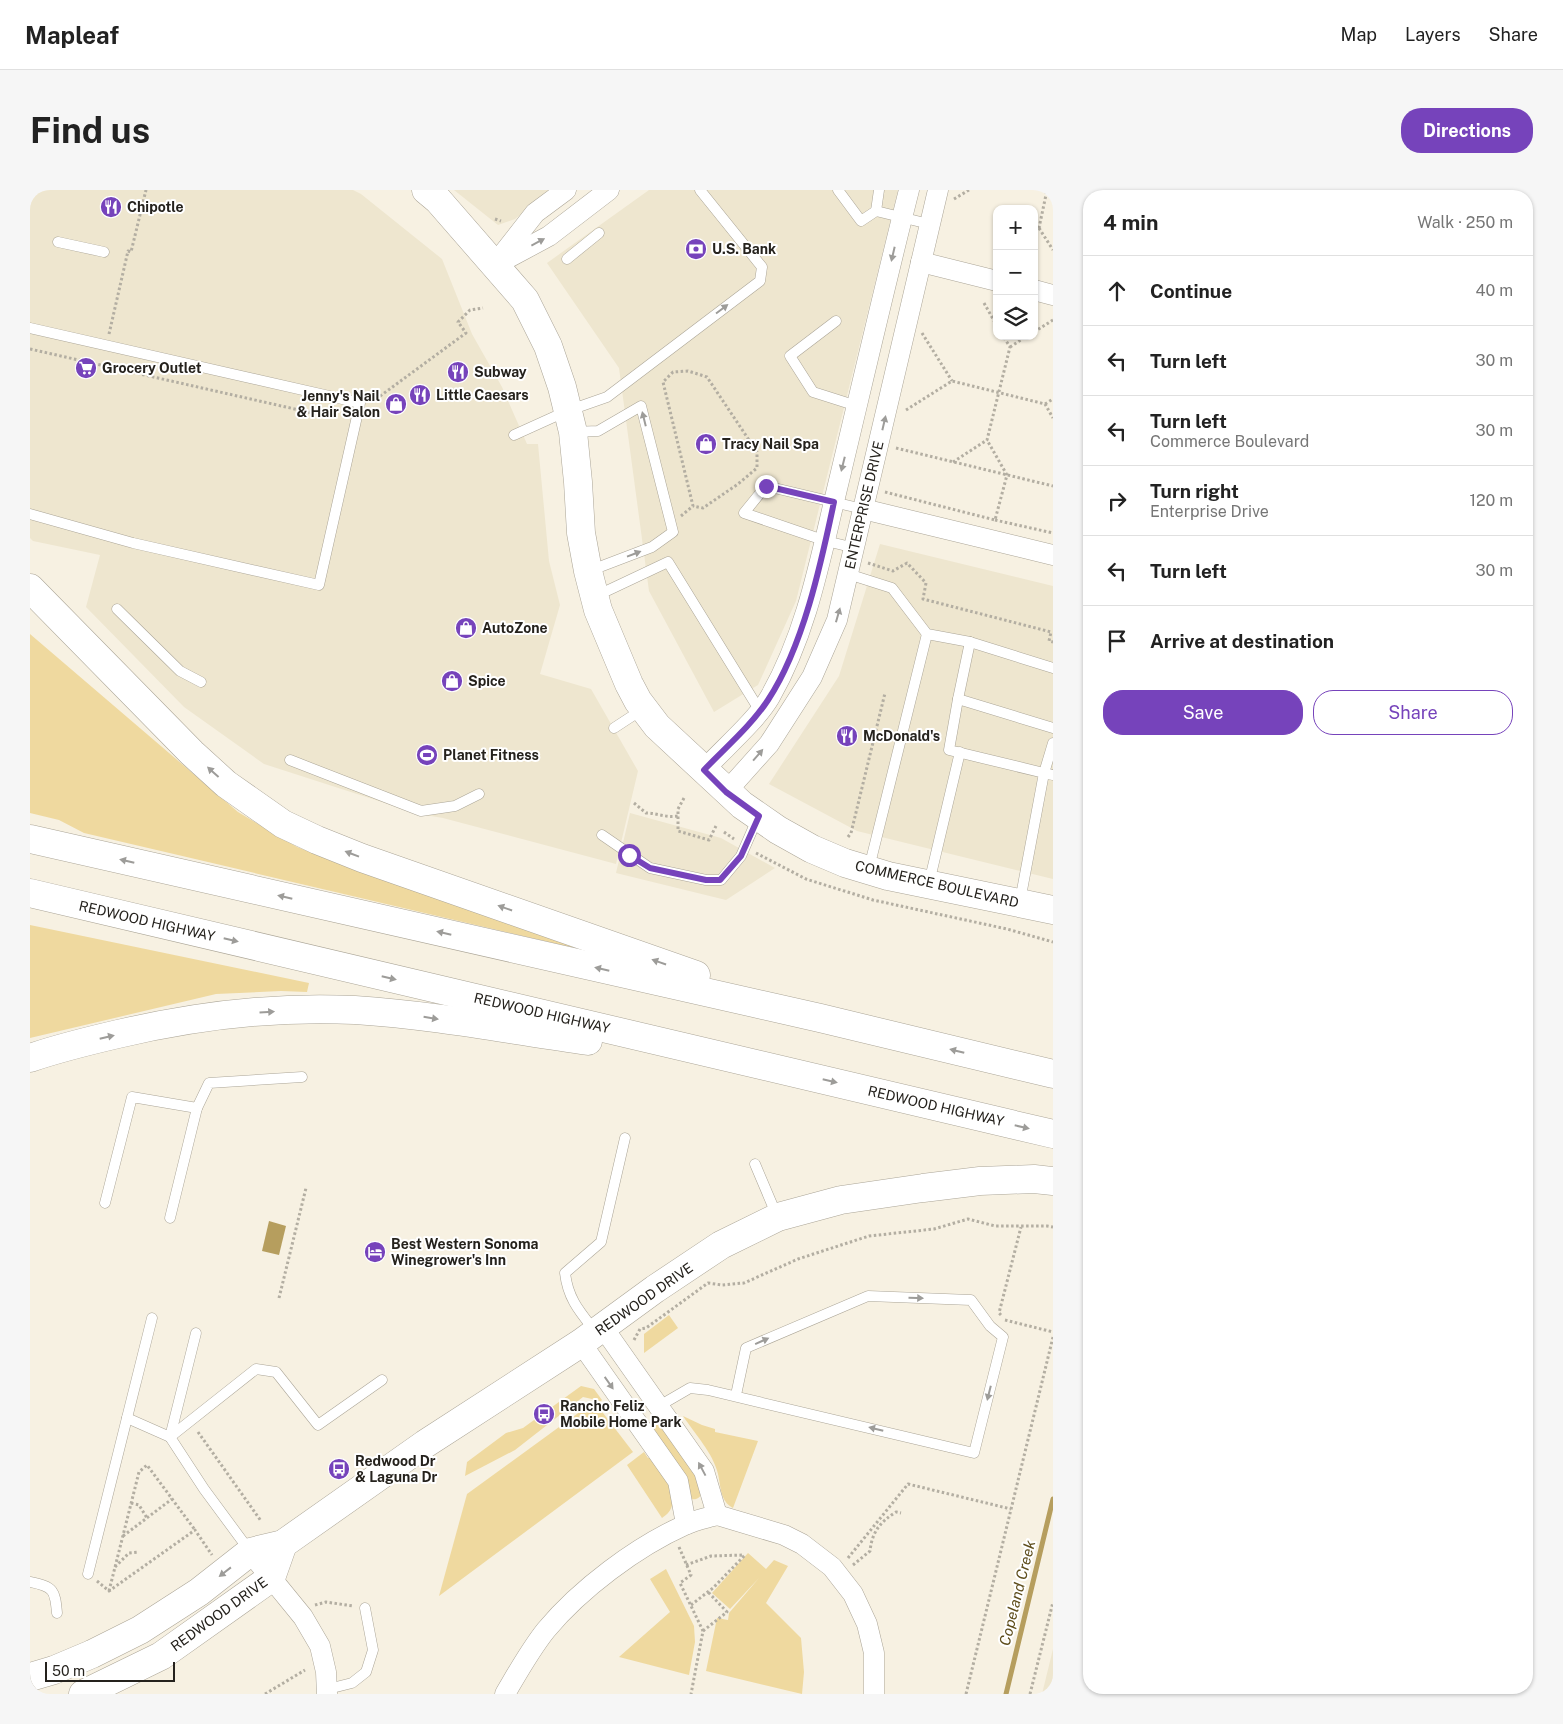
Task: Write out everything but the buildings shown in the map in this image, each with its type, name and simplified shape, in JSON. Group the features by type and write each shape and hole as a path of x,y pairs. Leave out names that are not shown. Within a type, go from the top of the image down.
{"main road":[{"name":"COMMERCE BOULEVARD","path":"426,190 438,200 525,300 548,346 562,387 570,421 578,482 581,533 598,610 629,684 643,708 657,726 726,792 778,830 812,849 845,863 869,870 1053,910"},
{"path":"30,588 192,753 226,784 282,824 362,858 820,1018"},
{"path":"30,839 820,1018 1053,1074"},
{"name":"REDWOOD HIGHWAY","path":"30,893 1053,1134"},
{"path":"30,1058 59,1048 170,1022 211,1016 295,1010 354,1010 416,1015 782,1070"},
{"name":"REDWOOD DRIVE","path":"30,1677 54,1670 92,1654 140,1630 199,1592 250,1552 283,1544 425,1444 593,1334 721,1245 778,1217 842,1200 923,1188 980,1181 1034,1179 1053,1181"},
{"name":"REDWOOD DRIVE","path":"83,1694 161,1656 271,1578 283,1544"}],"street":[{"path":"495,264 535,213 566,190"},
{"path":"495,264 549,236 609,190"},
{"path":"704,770 769,699 786,667 804,620 826,541 909,190"},
{"name":"ENTERPRISE DRIVE","path":"726,792 769,744 812,678 837,620 848,574 860,555 929,224 945,196"},
{"path":"920,262 993,280"},
{"path":"1038,291 1053,295"},
{"path":"870,510 1053,555"},
{"path":"593,1334 659,1406 704,1471 717,1516"},
{"path":"593,1334 678,1481 686,1524"},
{"path":"511,1693 522,1663 546,1630 575,1600 624,1559 686,1524 717,1516 790,1538 802,1544 832,1567 852,1594 867,1624 874,1653 874,1694"},
{"path":"250,1552 303,1617 320,1646 328,1692"}],"lane":[{"path":"514,435 570,421 607,397 760,281 762,267 700,190"},
{"path":"838,190 862,221 876,211 879,190"},
{"path":"876,211 929,224"},
{"path":"567,259 599,233"},
{"path":"58,242 104,252"},
{"path":"836,321 790,356 813,392 857,406"},
{"path":"30,328 360,403 319,585 133,543 30,514"},
{"path":"570,421 598,432 641,406 673,532 591,584"},
{"path":"860,555 826,541 744,513 766,486 870,510"},
{"path":"591,584 668,562 760,711"},
{"path":"848,574 892,588 927,634 970,642 1053,668"},
{"path":"117,609 180,671 201,682"},
{"path":"869,870 927,634"},
{"path":"970,642 949,750 1048,774"},
{"path":"958,699 1053,728"},
{"path":"614,728 643,708"},
{"path":"1019,903 1048,774 1053,743"},
{"path":"928,884 960,752"},
{"path":"290,760 421,811 455,806 479,794"},
{"path":"602,835 650,868 706,880 720,880 741,856 759,816"},
{"path":"30,1052 59,1048"},
{"path":"170,1218 197,1108 209,1083 302,1077"},
{"path":"104,1203 132,1097 197,1108"},
{"path":"593,1334 572,1301 566,1288 565,1274 601,1242 625,1138"},
{"path":"755,1164 778,1217"},
{"path":"659,1406 690,1388 736,1396 974,1453 1003,1337 990,1326 971,1300 868,1296 746,1348 736,1396"},
{"path":"88,1574 152,1318"},
{"path":"170,1437 196,1333"},
{"path":"170,1437 256,1369 276,1372 318,1425 382,1380"},
{"path":"127,1418 170,1437 204,1489 250,1552"},
{"path":"30,1582 48,1588 55,1595 57,1613"},
{"path":"328,1692 352,1683 366,1672 373,1650 364,1608"}],"path":[{"path":"108,338 128,251 131,252 146,190"},
{"path":"945,196 968,190"},
{"path":"1047,190 1039,228 1053,250"},
{"path":"495,219 500,221"},
{"path":"984,303 993,319"},
{"path":"371,410 372,402 466,333 458,322 470,310 483,308"},
{"path":"1038,329 1053,320"},
{"path":"921,331 952,381 1045,404 1053,399"},
{"path":"1006,340 1010,347"},
{"path":"953,462 987,440 1010,347 1021,340"},
{"path":"30,348 330,417 331,410"},
{"path":"688,371 707,377 757,452 757,468 738,484 703,508 694,506 663,382 673,372 688,371"},
{"path":"901,413 952,381"},
{"path":"1045,404 1053,418"},
{"path":"987,440 1007,475 995,520"},
{"path":"893,448 1053,486"},
{"path":"870,510 882,492 1053,533"},
{"path":"671,524 694,506"},
{"path":"860,555 893,570 907,563 926,583 923,599 1051,632 1049,641 1053,642"},
{"path":"848,837 851,833 885,693"},
{"path":"684,798 678,809 678,831 709,840 716,826"},
{"path":"634,803 646,813 669,817 678,816"},
{"path":"279,1298 306,1188"},
{"path":"633,1342 640,1329 646,1328 708,1284 722,1286 744,1283 798,1259 869,1236 934,1229 968,1219 995,1226 1053,1227"},
{"path":"1021,1226 999,1313 1007,1321 1053,1332"},
{"path":"966,1694 1053,1337"},
{"path":"189,1421 261,1521"},
{"path":"109,1591 139,1472 147,1465 214,1557"},
{"path":"838,1574 908,1484 1011,1509"},
{"path":"123,1536 172,1499"},
{"path":"131,1503 139,1505 147,1518"},
{"path":"838,1574 870,1551 872,1538 886,1518 896,1512 901,1513"},
{"path":"109,1591 195,1530"},
{"path":"678,1544 691,1575 680,1583 703,1631 691,1694"},
{"path":"115,1568 129,1554 139,1552"},
{"path":"686,1565 711,1556 745,1555 708,1592 691,1605"},
{"path":"88,1574 109,1591"},
{"path":"703,1631 727,1612 708,1592"},
{"path":"312,1607 326,1602 364,1608"},
{"path":"1030,1694 1053,1602"},
{"path":"265,1694 304,1670"}],"shaded area":[{"path":"30,190 353,190 361,194 442,259 472,334 502,387 527,444 538,444 549,561 560,605 540,674 591,689 638,771 616,864 443,818 419,814 264,764 184,707 86,607 100,555 33,541 30,538"},
{"path":"454,190 553,190 515,219 498,225"},
{"path":"649,190 898,190 796,601 758,685 714,712 649,591 619,368 547,263"},
{"path":"880,544 1053,586 1053,879 857,831 769,784 839,676"},
{"path":"30,634 238,812 297,847 360,871 575,942 574,948 84,833 59,820 30,813"},
{"path":"630,813 721,838 775,868 726,900 616,873"},
{"path":"30,925 309,983 307,992 281,991 216,994 30,1038"},
{"path":"269,1221 286,1226 279,1255 262,1251"},
{"path":"669,1315 678,1328 644,1353 644,1334"},
{"path":"581,1386 594,1389 602,1400 597,1405 592,1399 583,1397 515,1450 465,1476 467,1462 506,1433 523,1428"},
{"path":"600,1409 633,1452 439,1596 467,1494 581,1411"},
{"path":"683,1416 715,1429 715,1432 758,1441 733,1508 723,1498 716,1466"},
{"path":"659,1421 696,1475 702,1492 698,1498 691,1499 649,1429"},
{"path":"644,1452 648,1458 652,1456 662,1470 673,1496 673,1504 669,1512 662,1518 627,1465"},
{"path":"748,1553 766,1569 774,1560 788,1566 766,1603 801,1638 804,1672 802,1694 706,1671 717,1618 728,1620 729,1613 759,1578 730,1609 712,1593"},
{"path":"666,1569 694,1626 695,1642 689,1675 619,1657 670,1612 650,1579"},
{"path":"1053,1649 1053,1694 1042,1694"}],"waterway":[{"name":"Copeland Creek","path":"1006,1694 1053,1499"}],"place":[{"name":"Chipotle","path":"111,207"},
{"name":"U.S. Bank","path":"696,249"},
{"name":"Grocery Outlet","path":"86,368"},
{"name":"Subway","path":"458,372"},
{"name":"Little Caesars","path":"420,395"},
{"name":"Jenny's Nail & Hair Salon","path":"396,404"},
{"name":"Tracy Nail Spa","path":"706,444"},
{"name":"AutoZone","path":"466,628"},
{"name":"Spice","path":"452,681"},
{"name":"McDonald's","path":"847,736"},
{"name":"Planet Fitness","path":"427,755"},
{"name":"Best Western Sonoma Winegrower's Inn","path":"375,1252"},
{"name":"Rancho Feliz Mobile Home Park","path":"544,1414"},
{"name":"Redwood Dr & Laguna Dr","path":"339,1469"}],"route":[{"path":"629,855 650,868 706,880 720,880 741,856 759,816 726,792 704,770 760,711 769,699 786,667 804,620 826,541 834,502 766,486"}]}
